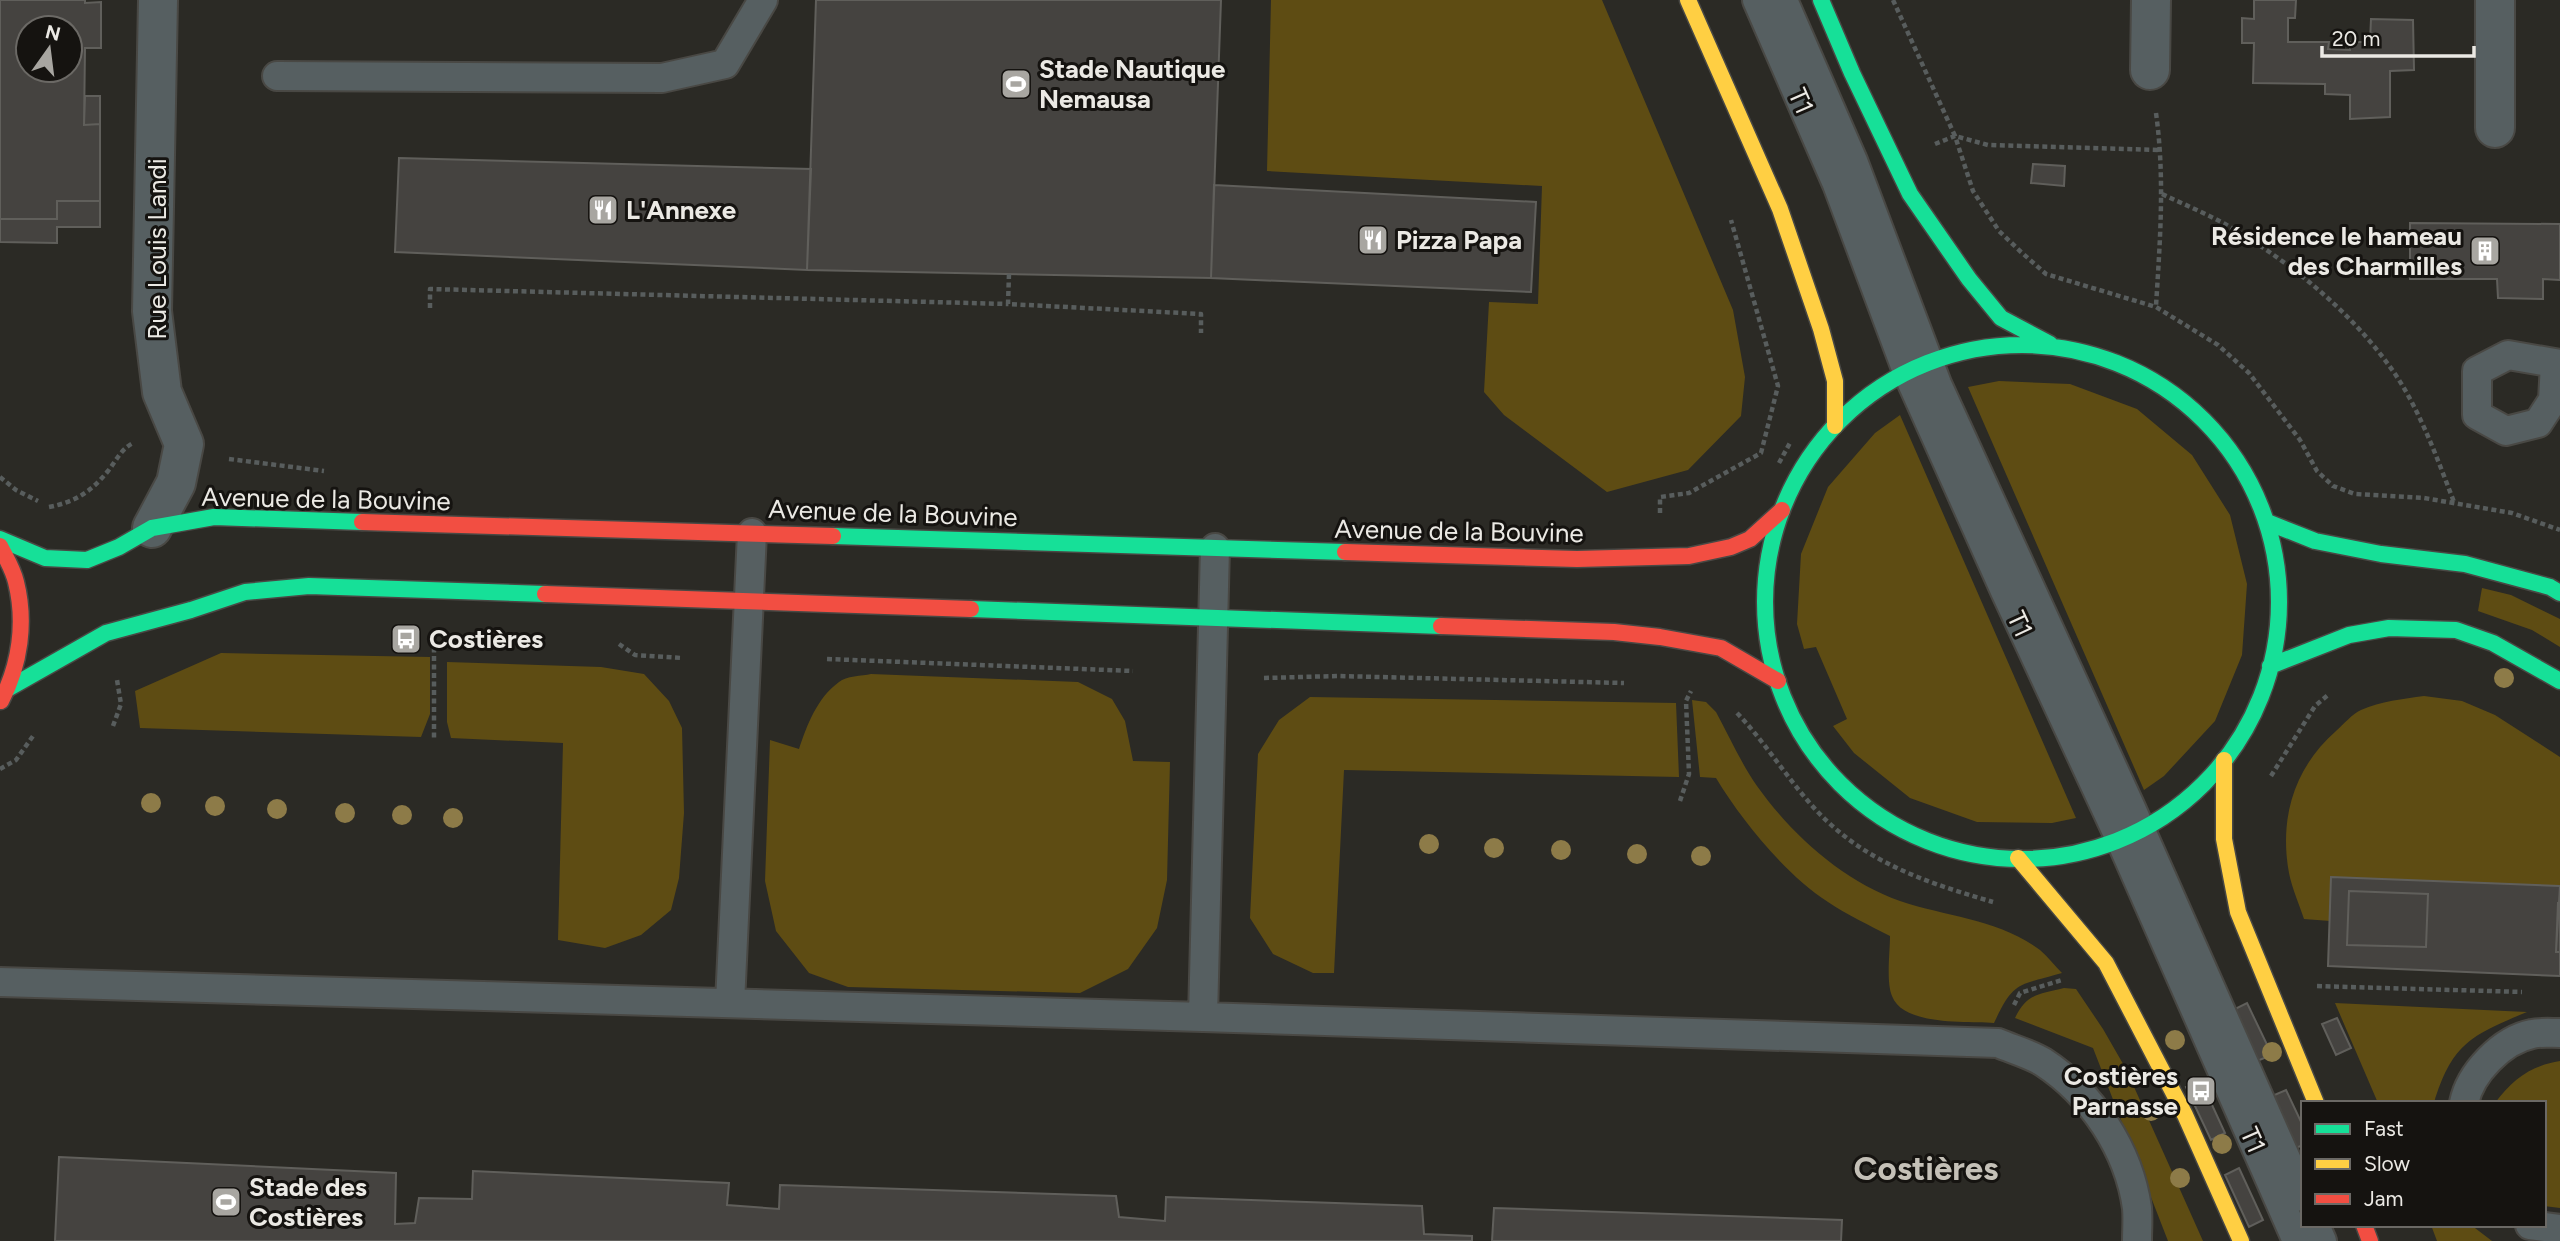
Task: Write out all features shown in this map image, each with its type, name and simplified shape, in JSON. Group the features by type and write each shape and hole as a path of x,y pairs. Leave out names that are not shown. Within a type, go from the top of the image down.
{"street":[{"name":"Rue Louis Landi","path":"152,528 176,483 184,444 163,392 152,311 158,0"},
{"path":"1688,0 1780,209 1821,329 1835,382 1835,426"},
{"path":"1821,0 1852,73 1910,194 1969,279 2001,318 2055,347"},
{"path":"2150,70 2151,0"},
{"path":"2495,128 2496,0"},
{"path":"2021,345 2055,347 2113,362 2152,381 2183,402 2230,452 2251,484 2267,522 2278,574 2280,608 2276,646 2270,666 2253,715 2224,760 2171,814 2132,837 2078,852 2018,858 1994,857 1929,841 1909,832 1856,797 1832,775 1810,746 1788,707 1778,681 1767,632 1765,599 1771,550 1782,510 1801,471 1835,426 1881,388 1919,369 1944,357 1986,347 2021,345"},
{"name":"Avenue de la Bouvine","path":"0,539 45,558 87,560 119,547 152,528 214,517 1577,559 1672,556 1720,551 1752,538 1782,510"},
{"path":"2267,522 2315,541 2382,554 2465,564 2550,587 2560,593"},
{"path":"0,546 17,585 21,637 9,688 0,702"},
{"path":"9,688 106,634 245,592 309,586 1614,632 1660,636 1721,648 1778,681"},
{"path":"2270,666 2349,635 2389,628 2456,630 2493,643 2560,681"},
{"path":"2224,760 2224,839 2238,912 2315,1101"},
{"path":"2018,858 2106,964 2185,1115 2241,1241"}],"lane":[{"path":"277,76 662,78 724,64 763,0"},
{"name":"T1","path":"1757,0 1919,369 2004,533 2297,1241"},
{"name":"T1","path":"1783,0 1853,162 1919,369"},
{"path":"730,1003 752,533"},
{"path":"1203,1017 1215,548"},
{"name":"T1","path":"2132,837 2301,1193"},
{"path":"0,982 1998,1043 2041,1061 2077,1089 2107,1126 2129,1177 2137,1209 2137,1241"},
{"path":"2464,1101 2480,1068 2505,1046 2531,1034 2560,1033"}],"path":[{"path":"1893,0 1955,136 1973,191 1999,231 2046,274 2157,307 2218,345 2249,373 2300,440 2317,471 2333,486 2355,494 2424,498 2512,513 2560,530"},
{"path":"2150,70 2161,150 2162,194 2157,307"},
{"path":"1928,146 1955,136 1988,145 2161,150"},
{"path":"2162,194 2224,223 2246,237 2341,309 2394,372 2418,417 2454,503"},
{"path":"1660,519 1660,497 1689,493 1761,453 1778,386 1730,215"},
{"path":"1008,304 1009,274"},
{"path":"430,308 430,289 1008,304 1202,314 1201,333"},
{"path":"1771,471 1781,461 1797,431"},
{"path":"0,477 16,490 50,508 83,497 108,471 125,447 138,441"},
{"path":"434,639 434,738"},
{"path":"827,659 1133,671"},
{"path":"113,726 121,705 115,668"},
{"path":"1264,678 1338,676 1627,683"},
{"path":"1682,687 1702,692"},
{"path":"1680,802 1689,774 1686,701 1693,688"},
{"path":"2268,781 2315,706 2333,690"},
{"path":"1731,708 1753,730 1810,803 1845,837 1880,861 1950,891 2005,905"},
{"path":"1998,1043 2020,993 2070,977"},
{"path":"2316,986 2533,992"}],"shaded area":[{"path":"1271,0 1602,0 1733,310 1745,377 1741,416 1688,470 1607,492 1504,415 1484,392 1489,302 1538,304 1542,186 1267,171"},
{"path":"1999,381 2070,384 2137,409 2192,455 2230,515 2247,584 2242,655 2215,721 2164,776 2144,790 1968,387"},
{"path":"1900,415 2076,818 2052,823 1977,822 1910,798 1854,753 1833,726 1847,719 1816,647 1804,649 1797,624 1801,554 1828,487 1875,433"},
{"path":"2482,588 2511,595 2560,619 2560,647 2532,630 2478,611"},
{"path":"221,653 430,657 430,714 421,737 140,728 135,691"},
{"path":"447,662 601,667 644,674 669,701 682,728 684,813 679,878 671,910 641,935 605,948 558,940 563,743 451,738 447,722"},
{"path":"871,674 1078,682 1112,699 1125,721 1133,761 1170,762 1167,880 1157,928 1128,969 1080,993 848,987 809,973 776,931 765,881 770,740 799,749 814,712 831,688 846,678"},
{"path":"2424,696 2462,701 2495,715 2560,757 2560,886 2332,877 2330,921 2304,919 2290,879 2286,853 2288,814 2300,778 2322,745 2358,712 2384,702"},
{"path":"1310,697 1676,703 1679,777 1344,770 1334,973 1313,973 1273,954 1250,918 1258,754 1279,720"},
{"path":"1692,700 1706,702 1716,712 1746,768 1771,804 1803,839 1839,869 1900,901 2007,932 2040,950 2062,973 2019,987 2007,999 1994,1023 1937,1020 1909,1013 1898,1006 1889,983 1890,936 1812,891 1766,846 1716,778 1700,777"},
{"path":"2064,988 2076,989 2126,1069 2203,1241 2168,1241 2093,1048 2015,1018 2029,999"},
{"path":"2335,1003 2527,1012 2492,1027 2467,1044 2448,1067 2435,1101 2377,1101"},
{"path":"2560,1061 2560,1208 2546,1206 2546,1101 2497,1101 2523,1075 2540,1066"},
{"path":"2432,1227 2474,1227 2492,1241 2437,1241"}],"building":[{"path":"0,0 101,2 101,48 85,48 84,125 100,124 100,201 57,201 57,219 0,219"},
{"name":"Stade Nautique Nemausa","path":"816,0 1221,0 1211,278 807,270"},
{"path":"2254,0 2296,0 2295,18 2288,18 2288,42 2329,42 2328,49 2350,50 2350,42 2370,42 2371,19 2413,20 2414,70 2390,71 2390,117 2350,119 2350,95 2325,94 2325,84 2253,83 2254,43 2242,43 2242,18 2254,19"},
{"path":"85,96 100,96 100,124 84,125"},
{"name":"L'Annexe","path":"399,158 811,169 807,270 395,252"},
{"path":"2033,164 2065,166 2064,186 2031,183"},
{"name":"Pizza Papa","path":"1214,185 1536,202 1531,292 1211,278"},
{"path":"57,201 100,201 100,227 57,227 57,243 0,242 0,219 57,219"},
{"name":"Résidence le hameau des Charmilles","path":"2410,223 2560,224 2560,280 2543,279 2543,299 2498,298 2497,279 2410,279"},
{"path":"2331,877 2560,886 2556,952 2560,952 2560,976 2328,966","holes":["2349,891 2428,894 2426,947 2347,945"]},
{"path":"2349,891 2428,894 2426,947 2347,945"},
{"path":"2558,903 2560,952 2556,952"},
{"path":"2247,1003 2272,1055 2257,1061 2233,1010"},
{"path":"2337,1018 2351,1048 2336,1055 2322,1024"},
{"path":"2201,1081 2225,1133 2211,1140 2186,1087"},
{"path":"2286,1090 2301,1122 2301,1146 2296,1148 2272,1096"},
{"name":"Stade des Costières","path":"59,1157 396,1173 395,1224 415,1223 419,1198 472,1199 473,1171 729,1183 727,1205 779,1209 780,1185 1116,1196 1119,1217 1165,1221 1166,1197 1422,1206 1424,1234 1472,1236 1472,1241 55,1241"},
{"path":"2239,1168 2263,1220 2249,1227 2225,1175"},
{"path":"1494,1208 1842,1220 1841,1241 1492,1241"}],"traffic: fast":[{"path":"1821,0 1852,73 1910,194 1969,279 2001,318 2050,344"},
{"path":"2022,345 2072,350 2120,365 2165,389 2203,421 2235,459 2259,504 2274,552 2279,602 2274,652 2259,700 2235,745 2203,783 2165,815 2120,839 2072,854 2022,859 1972,854 1924,839 1879,815 1841,783 1809,745 1785,700 1770,652 1765,602 1770,552 1785,504 1809,459 1841,421 1879,389 1924,365 1972,350 2022,345"},
{"path":"0,539 45,558 87,560 119,547 152,528 214,517 362,522"},
{"path":"2267,522 2315,541 2381,554 2465,564 2550,587 2560,593"},
{"path":"833,536 1345,552"},
{"path":"9,688 106,633 245,592 309,586 545,594"},
{"path":"971,609 1441,626"},
{"path":"2270,666 2349,635 2389,628 2456,630 2493,643 2560,681"}],"traffic: slow":[{"path":"1688,0 1780,209 1821,329 1835,381 1835,426"},
{"path":"2224,760 2224,839 2238,912 2315,1101"},
{"path":"2018,858 2106,963 2185,1115 2241,1241"}],"traffic: jam":[{"path":"1345,552 1577,559 1689,556 1731,547 1750,539 1782,510"},
{"path":"362,522 833,536"},
{"path":"0,546 16,582 21,612 17,658 1,701"},
{"path":"545,594 971,609"},
{"path":"1441,626 1614,632 1660,637 1721,648 1778,681"},
{"path":"2365,1227 2370,1241"}],"place":[{"name":"Stade Nautique Nemausa","path":"1016,84"},
{"name":"L'Annexe","path":"603,210"},
{"name":"Pizza Papa","path":"1373,240"},
{"name":"Résidence le hameau des Charmilles","path":"2485,251"},
{"name":"Costières","path":"406,639"},
{"name":"Costières Parnasse","path":"2201,1091"},
{"name":"Stade des Costières","path":"226,1202"}],"district":[{"name":"Costières","path":"1926,1168"}]}
